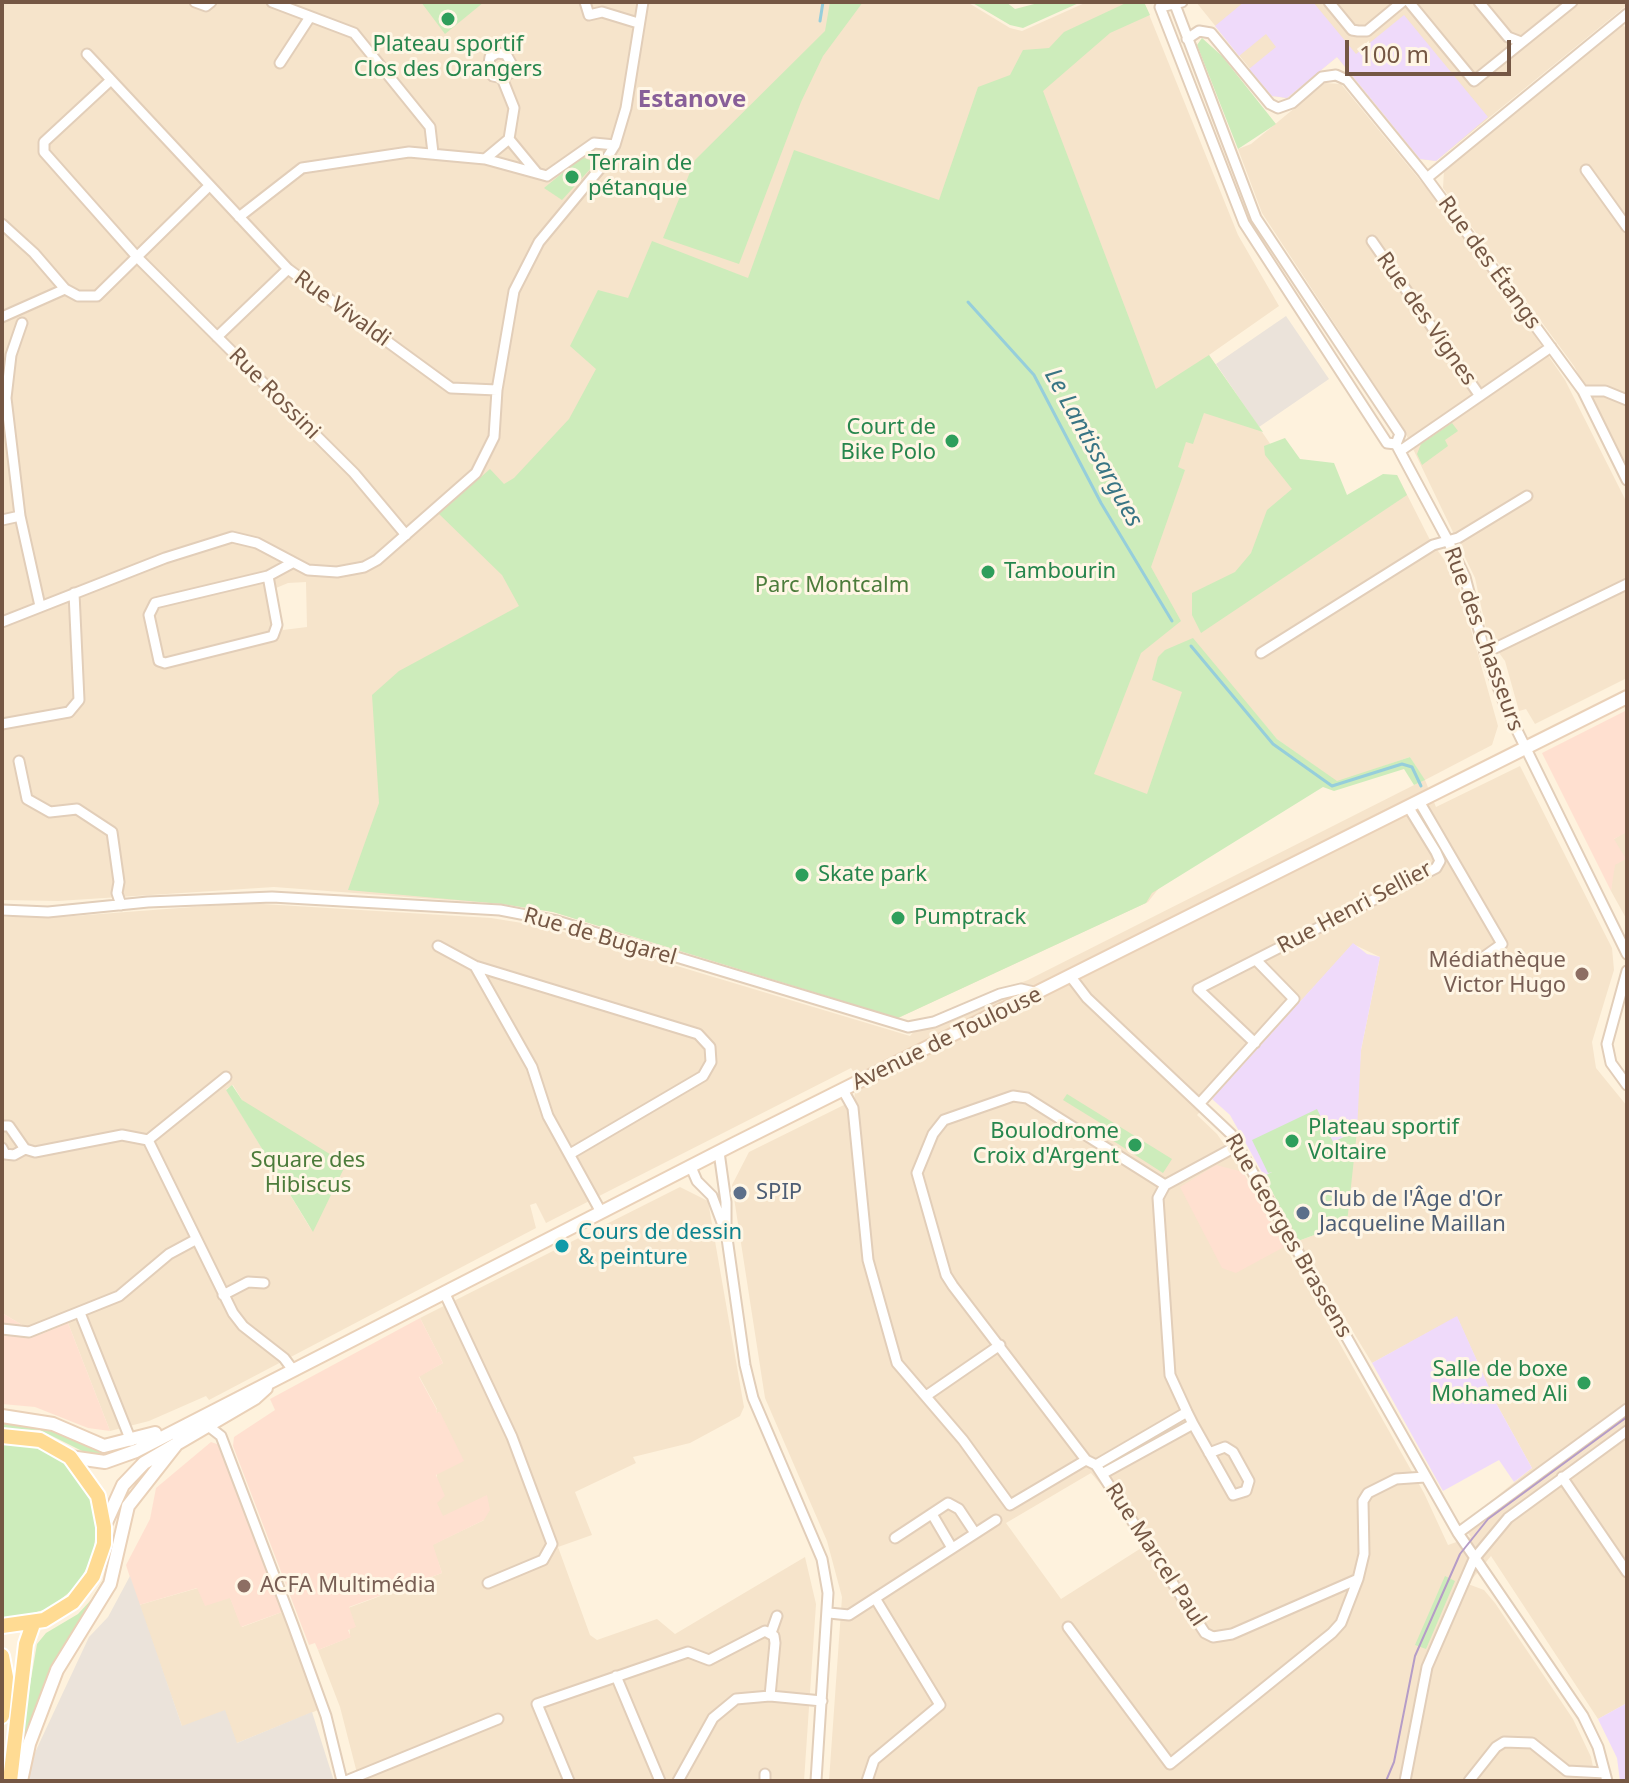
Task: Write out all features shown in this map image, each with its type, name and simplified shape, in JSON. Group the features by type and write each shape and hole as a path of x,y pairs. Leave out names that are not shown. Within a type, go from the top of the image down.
{"main road":[{"name":"Avenue de Toulouse","path":"70,1457 90,1462 120,1458 719,1152 1627,697"},
{"name":"Avenue de Toulouse","path":"104,1527 123,1485 144,1463 255,1398 269,1384"},
{"path":"2,1416 53,1424 93,1444 117,1445 181,1425"},
{"path":"2,1436 40,1440 70,1457 91,1481 104,1527 100,1560 84,1590 59,1613 33,1624 2,1626"},
{"path":"21,1781 33,1732 57,1670 110,1584 128,1506 179,1441"},
{"path":"10,1781 26,1644 33,1624"},
{"path":"2,1656 6,1677 2,1716"}],"street":[{"path":"195,2 206,6 211,2"},
{"path":"272,2 354,33 430,127 433,153"},
{"path":"585,2 589,15 602,7 638,23"},
{"path":"2,622 232,537 257,543 308,570 351,571 377,560 476,473 486,459 495,427 508,311 521,272 539,242 602,166 615,145 626,108 643,2"},
{"path":"1329,2 1352,30 1358,31 1367,31 1402,2"},
{"path":"1409,2 1474,81 1572,2"},
{"path":"1479,2 1508,37 1521,42"},
{"name":"Rue des Chasseurs","path":"1398,448 1387,443 1244,223 1160,7 1177,3 1215,118 1256,218 1400,434 1398,448 1465,577 1485,653 1525,749 1627,954"},
{"path":"1427,178 1627,14"},
{"path":"280,63 310,17"},
{"name":"Rue des Étangs","path":"1187,39 1201,30 1211,33 1270,104 1278,108 1292,103 1322,77 1341,76 1427,178 1583,391 1627,480"},
{"name":"Rue Vivaldi","path":"87,54 208,187 288,269 451,388 497,390"},
{"path":"485,159 509,139 514,108 502,78"},
{"name":"Rue Rossini","path":"111,80 42,147 138,258 354,473 406,535"},
{"path":"1204,121 1215,118"},
{"path":"509,139 538,175"},
{"path":"239,217 302,168 393,153 433,153 485,159 538,175 554,174 594,143 615,145"},
{"path":"1586,170 1627,227"},
{"path":"2,224 34,253 65,289 78,296 97,296 208,187"},
{"path":"1244,223 1256,218"},
{"name":"Rue des Vignes","path":"1372,241 1480,396"},
{"path":"217,337 288,269"},
{"path":"2,317 65,289"},
{"path":"22,323 11,355 4,398 20,516 40,606"},
{"path":"1398,448 1551,347"},
{"path":"1583,391 1605,391 1627,400"},
{"path":"1261,653 1447,539 1458,538 1527,496"},
{"path":"2,520 20,516"},
{"path":"268,576 277,625 273,636 165,663 159,661 149,615 155,603 268,576 292,563"},
{"path":"1485,653 1627,584"},
{"path":"2,724 69,712 79,700 74,593"},
{"path":"19,761 27,799 50,812 77,809 112,832 119,882 117,893 121,900"},
{"path":"1414,806 1502,944 1478,961"},
{"name":"Rue Henri Sellier","path":"1255,1043 1198,989 1436,868 1440,861 1414,806"},
{"name":"Rue de Bugarel","path":"2,910 48,912 121,900 323,898 534,916 908,1027 934,1022 1000,994 1021,989 1038,994"},
{"path":"438,946 475,966 698,1034 710,1047 711,1062 703,1076 570,1154"},
{"name":"Rue Henri Sellier","path":"1200,1103 1294,999 1257,961"},
{"path":"475,966 532,1067 548,1116 601,1212"},
{"path":"1627,971 1607,1044 1611,1063 1627,1085"},
{"name":"Rue Georges Brassens","path":"1071,977 1087,998 1228,1129 1458,1533 1583,1716 1598,1747 1606,1777"},
{"path":"2,1126 12,1129 25,1149 35,1152 122,1135 148,1140 226,1077"},
{"path":"843,1090 853,1108 866,1251 889,1328 892,1355 963,1440 1010,1505 1086,1460"},
{"name":"Rue Marcel Paul","path":"1165,1185 1027,1098 1013,1096 944,1120 922,1157 917,1173 946,1275 1086,1460 1099,1470 1198,1624 1213,1637 1232,1634 1358,1579"},
{"path":"148,1140 223,1295 243,1326 284,1358 293,1370"},
{"path":"1209,1453 1225,1447 1233,1452 1249,1481 1246,1491 1233,1495 1209,1453 1193,1424 1170,1375 1158,1198 1165,1185 1237,1146"},
{"path":"2,1148 5,1154 10,1155 23,1153 25,1149"},
{"path":"719,1152 726,1231 753,1398 822,1559 829,1613 816,1781"},
{"path":"691,1167 726,1231"},
{"path":"706,1190 724,1183"},
{"path":"2,1329 29,1332 119,1296 169,1254 195,1240"},
{"path":"223,1295 248,1282 264,1283"},
{"path":"444,1292 512,1437 552,1544 543,1560 488,1583"},
{"path":"80,1313 131,1441"},
{"path":"926,1396 1000,1345"},
{"path":"1458,1533 1627,1409"},
{"path":"1099,1470 1187,1412"},
{"path":"1099,1470 1193,1424"},
{"path":"207,1425 221,1436 326,1716 344,1781 498,1719"},
{"path":"1405,1781 1427,1667 1474,1559 1494,1531 1627,1431"},
{"path":"1068,1627 1170,1764 1341,1623 1364,1554 1363,1501 1368,1493 1396,1479 1425,1477"},
{"path":"1562,1477 1627,1572"},
{"path":"895,1538 948,1503 954,1505 975,1533"},
{"path":"932,1514 952,1548"},
{"path":"829,1613 849,1615 996,1520"},
{"path":"867,1781 874,1760 940,1705 875,1598"},
{"path":"770,1696 775,1643 771,1633 777,1616"},
{"path":"569,1781 537,1704 688,1652 709,1660 756,1635 771,1633"},
{"path":"616,1676 660,1781"},
{"path":"678,1781 703,1733 728,1704 744,1697 770,1696 822,1701"},
{"path":"1469,1781 1496,1747 1504,1742 1532,1743 1567,1771 1606,1777"}],"shaded area":[{"path":"2,2 967,2 1010,28 1022,31 1087,2 1144,2 1238,235 1279,306 1209,355 1324,522 1397,475 1430,540 1456,576 1498,726 1492,745 1425,780 1436,807 1520,766 1612,948 1614,970 1592,1042 1596,1068 1627,1106 1627,1703 1598,1719 1491,1556 1468,1584 1484,1590 1495,1603 1573,1719 1591,1757 1596,1781 829,1781 842,1597 827,1541 765,1398 732,1185 749,1152 854,1100 857,1077 851,1068 546,1223 536,1203 530,1205 536,1228 209,1400 206,1396 149,1421 110,1431 68,1323 39,1335 2,1313 2,917 60,917 246,903 491,918 547,927 910,1036 926,1018 1028,980 1424,780 1410,757 1337,782 1277,739 1250,708 1270,747 1148,902 898,1018 553,912 502,904 274,887 58,901 2,900","holes":["306,582 307,627 283,630 276,588 288,583","1353,944 1380,957 1361,1050 1347,1223 1298,1241 1372,1363 1457,1317 1496,1403 1532,1468 1461,1525 1471,1537 1448,1545 1424,1493 1243,1172 1217,1134 1197,1115","233,1085 312,1231 226,1089","1091,1473 1128,1516 1146,1545 1061,1599 1006,1523"]},
{"path":"1196,2 1627,2 1627,5 1436,161 1420,159 1337,57 1287,98 1272,96"},
{"path":"1244,2 1313,2 1356,54 1404,15 1488,117 1436,161 1420,159 1337,57 1287,98 1272,96 1249,69 1276,47 1266,34 1239,56 1215,26"},
{"path":"1622,24 1627,29 1627,466 1574,366 1443,188 1444,170"},
{"path":"1325,83 1341,84 1428,190 1532,332 1565,380 1627,503 1627,678 1535,724 1526,709 1519,711 1505,661 1488,638 1475,578 1403,428 1262,213 1238,149 1251,144"},
{"path":"1286,316 1329,379 1259,427 1216,364"},
{"path":"1627,710 1627,832 1614,839 1626,859 1615,865 1611,891 1542,753"},
{"path":"1627,831 1627,920 1611,891 1614,839"},
{"path":"1353,943 1367,954 1380,957 1361,1050 1357,1131 1264,1176 1230,1115 1212,1099"},
{"path":"1216,1165 1243,1172 1284,1247 1236,1273 1222,1268 1180,1187"},
{"path":"680,1187 708,1201 744,1407 740,1416 690,1443 633,1457 636,1463 575,1492 592,1535 558,1547 590,1635 597,1640 657,1619 675,1634 805,1557 816,1604 804,1781 359,1781 340,1707 318,1650 350,1637 348,1608 442,1573 432,1545 484,1520 442,1517 436,1503 439,1412 436,1414 437,1409 419,1376 443,1363 420,1318"},
{"path":"2,1313 39,1335 68,1323 110,1431 88,1428 35,1407 2,1404"},
{"path":"1457,1316 1496,1403 1532,1468 1514,1482 1499,1460 1443,1491 1372,1363"},
{"path":"420,1318 443,1363 419,1377 464,1461 436,1475 445,1496 437,1503 443,1516 487,1495 490,1510 484,1520 433,1545 442,1573 349,1607 356,1627 348,1630 351,1637 318,1650 315,1643 309,1645 233,1446 234,1437 275,1410 270,1399"},
{"path":"211,1442 220,1445 282,1612 241,1627 230,1598 205,1606 197,1588 139,1605 126,1565 150,1519 156,1488"},
{"path":"130,1576 182,1726 225,1710 237,1743 312,1712 334,1781 29,1781 31,1761 89,1637 108,1617"},
{"path":"198,1588 230,1597 242,1627 282,1612 318,1710 237,1743 182,1726 139,1605"},
{"path":"1627,1703 1627,1781 1620,1781 1617,1758 1598,1719"}],"green space":[{"name":"Plateau sportif Clos des Orangers","path":"421,2 484,2 445,34"},
{"path":"830,2 863,2 823,56 801,102 739,264 663,238 695,160 825,31"},
{"path":"971,2 1006,2 1015,9 1042,2 1081,2 1023,28 1010,25"},
{"name":"Parc Montcalm","path":"1128,2 1144,2 1150,15 1110,33 1043,91 1156,389 1209,355 1263,432 1204,413 1193,444 1186,442 1178,467 1185,470 1151,567 1181,621 1141,653 1094,774 1147,794 1182,692 1152,680 1158,657 1165,650 1193,638 1277,739 1337,781 1410,757 1425,780 1414,785 1404,769 1334,791 1323,787 1152,893 1146,903 898,1018 553,912 502,904 348,890 379,803 372,695 399,671 519,606 502,575 439,514 490,469 504,484 514,478 569,419 596,369 570,346 598,290 628,298 652,241 748,278 794,150 939,200 978,87 1010,75 1023,50 1049,48 1064,32"},
{"path":"1202,38 1222,56 1276,124 1238,149 1197,45"},
{"path":"582,157 592,161 592,167 562,200 544,188"},
{"path":"1452,423 1458,431 1445,440 1448,446 1422,465 1417,454 1421,444"},
{"path":"1285,438 1300,459 1334,463 1347,495 1383,474 1397,475 1407,495 1201,633 1192,615 1192,593 1235,572 1251,553 1267,510 1292,489 1265,455 1264,446"},
{"name":"Square des Hibiscus","path":"232,1085 242,1100 346,1164 313,1232 226,1090"},
{"name":"Boulodrome Croix d'Argent","path":"1067,1094 1172,1159 1163,1173 1098,1131 1102,1124 1063,1100"},
{"path":"1317,1109 1333,1142 1357,1131 1347,1223 1298,1241 1264,1176 1272,1172 1268,1173 1252,1140"},
{"path":"2,1419 27,1420 67,1436 130,1447 112,1456 90,1455 40,1430 2,1429"},
{"path":"2,1442 35,1446 65,1462 87,1489 97,1522 93,1556 77,1586 50,1608 17,1618 2,1618"},
{"path":"113,1564 23,1756 18,1755 37,1644 46,1633 78,1614 91,1600"},
{"path":"1445,1576 1455,1581 1426,1649 1415,1645"}],"waterway":[{"name":"Le Lantissargues","path":"820,21 823,2"},
{"name":"Le Lantissargues","path":"968,302 1034,375 1101,503 1172,621"},
{"name":"Le Lantissargues","path":"1191,646 1273,744 1332,786 1402,764 1412,767 1421,786"}],"tram line":[{"path":"1386,1781 1394,1762 1415,1656 1460,1554 1488,1519 1627,1417"}],"place":[{"name":"Plateau sportif Clos des Orangers","path":"448,19"},
{"name":"Terrain de pétanque","path":"572,177"},
{"name":"Court de Bike Polo","path":"952,441"},
{"name":"Tambourin","path":"988,572"},
{"name":"Skate park","path":"802,875"},
{"name":"Pumptrack","path":"898,918"},
{"name":"Médiathèque Victor Hugo","path":"1582,974"},
{"name":"Plateau sportif Voltaire","path":"1292,1141"},
{"name":"Boulodrome Croix d'Argent","path":"1135,1145"},
{"name":"SPIP","path":"740,1193"},
{"name":"Club de l'Âge d'Or Jacqueline Maillan","path":"1303,1213"},
{"name":"Cours de dessin & peinture","path":"562,1246"},
{"name":"Salle de boxe Mohamed Ali","path":"1584,1383"},
{"name":"ACFA Multimédia","path":"244,1586"}],"district":[{"name":"Estanove","path":"692,100"}]}
